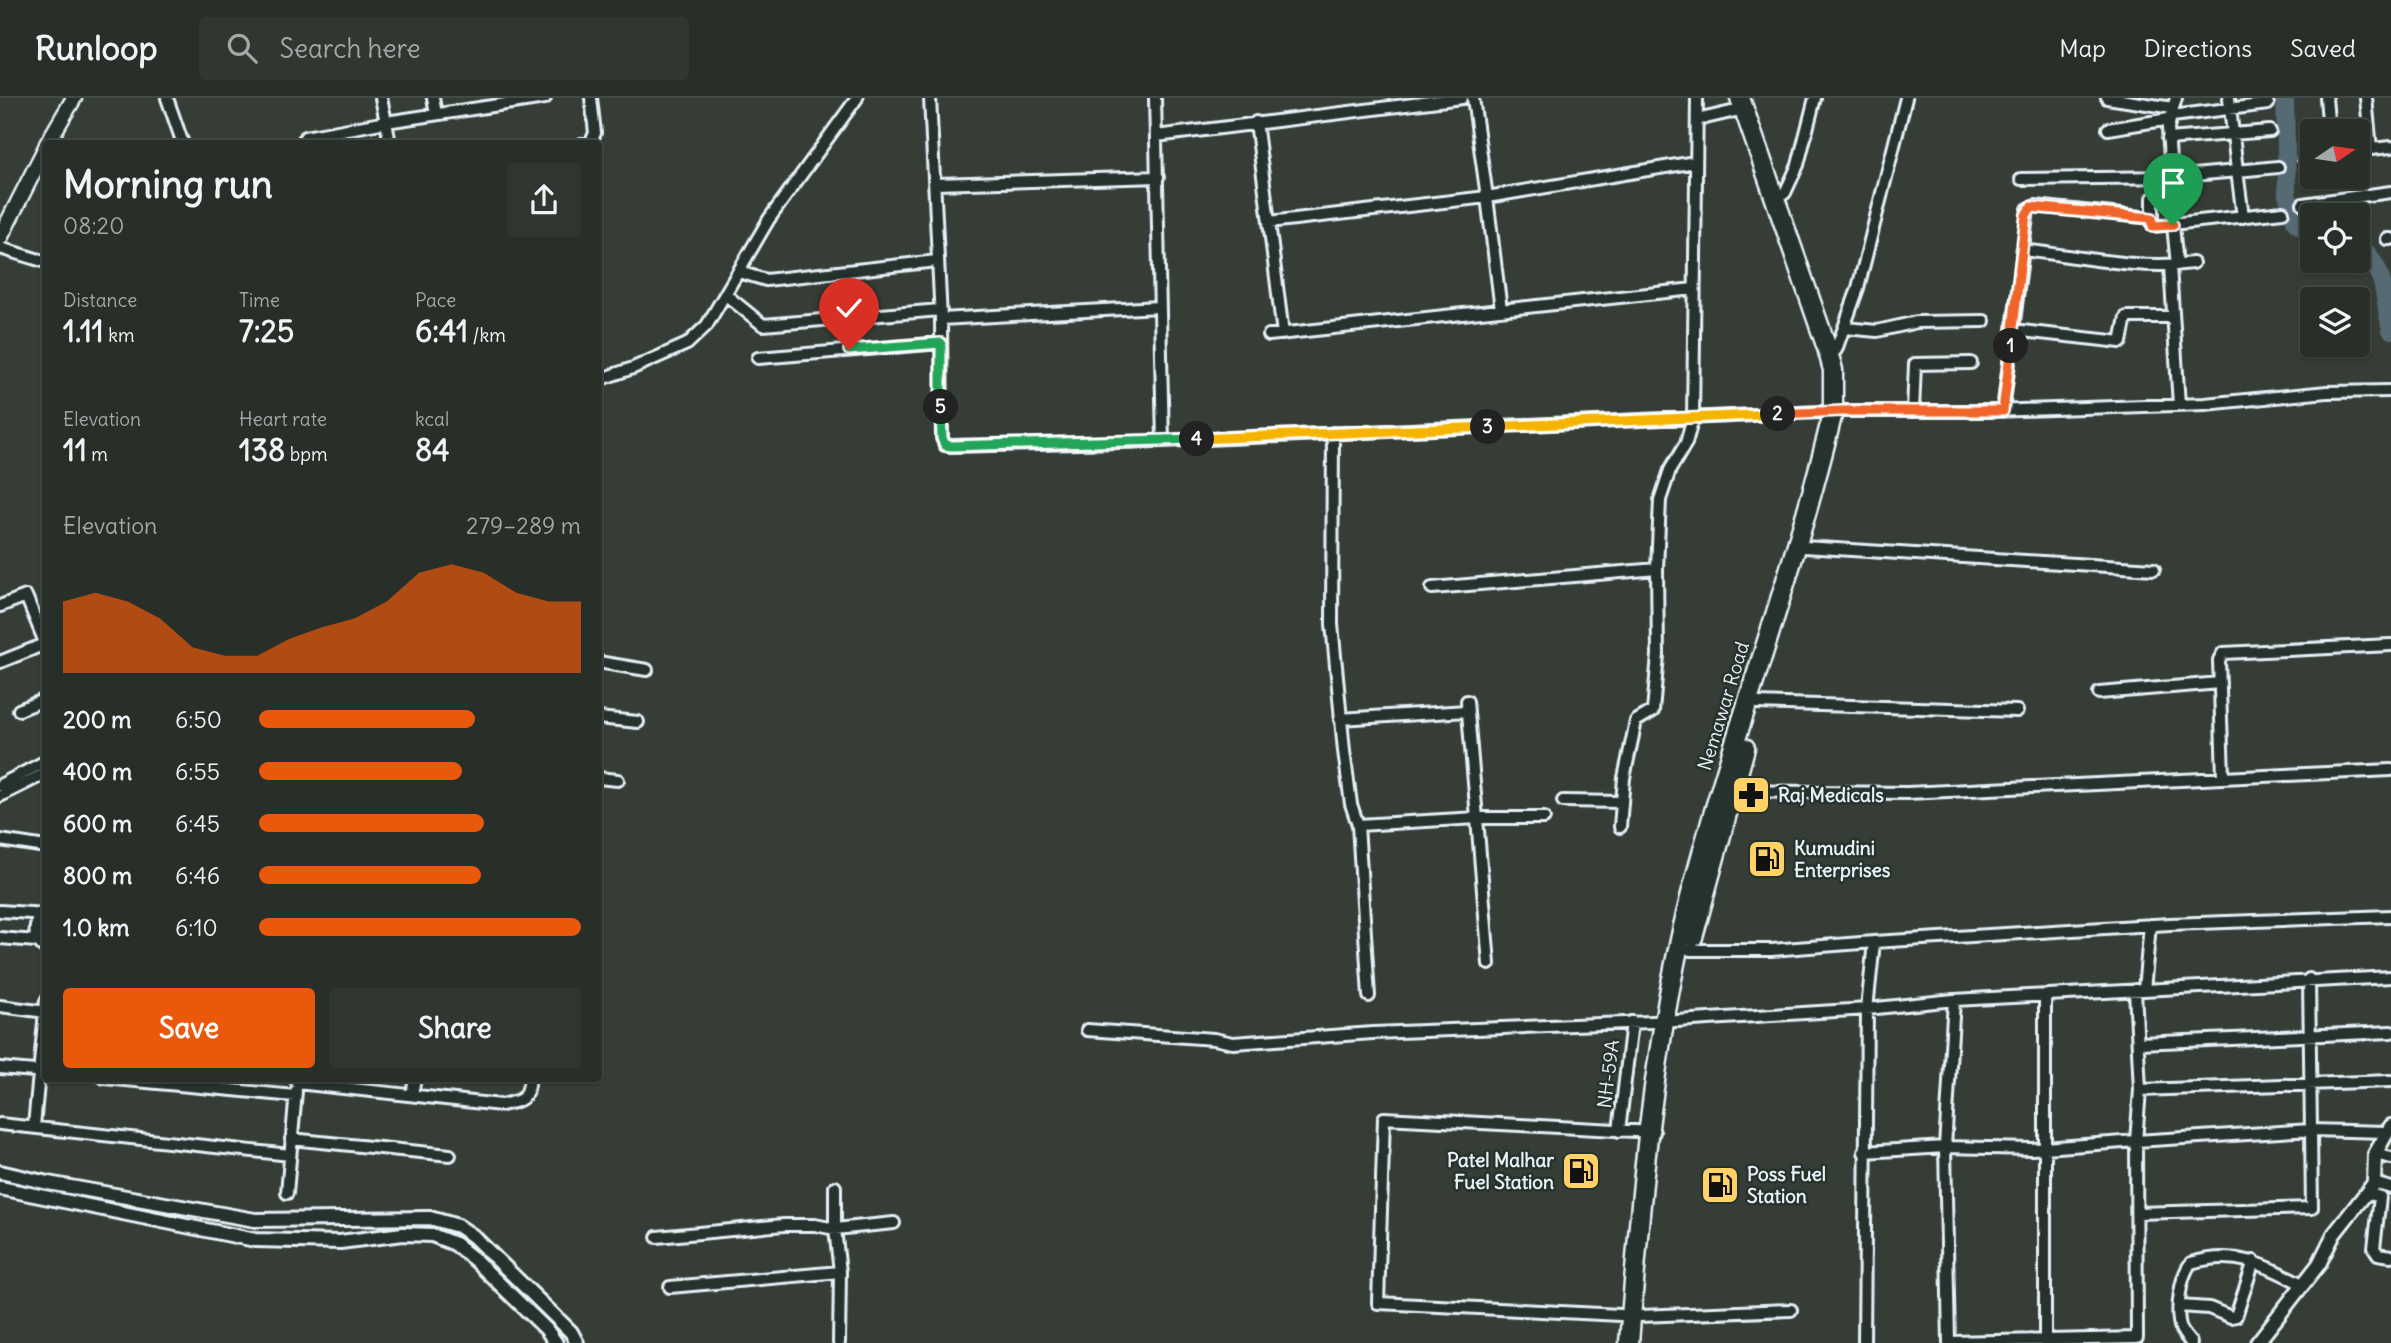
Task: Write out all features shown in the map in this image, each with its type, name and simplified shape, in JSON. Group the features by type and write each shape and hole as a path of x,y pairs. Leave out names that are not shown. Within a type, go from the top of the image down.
{"highway":[{"name":"Nemawar Road","path":"1745,102 1785,193 1836,350 1844,390 1837,411"},
{"name":"Nemawar Road","path":"1629,1343 1635,1316 1652,1132 1690,896 1717,821 1818,483 1841,425 1827,348 1745,102"},
{"name":"Nemawar Road","path":"1671,1021 1690,950 1717,821 1733,792 1804,547 1818,483"},
{"name":"Nemawar Road","path":"1635,1316 1637,1343"}],"main road":[{"path":"49,140 75,98"},
{"path":"0,238 42,153"}],"street":[{"path":"167,98 182,140"},
{"path":"381,98 389,140"},
{"path":"433,98 436,114"},
{"path":"305,137 544,98"},
{"path":"591,98 595,133 592,140"},
{"path":"602,379 660,358 687,344 707,325 769,219 857,98"},
{"path":"930,98 936,184 942,438 945,445 1005,447 1163,441 1837,411 2003,411 2179,405 2328,392 2391,391"},
{"path":"1155,98 1163,441"},
{"path":"1156,136 1462,98"},
{"path":"1472,98 1501,310"},
{"path":"1620,827 1636,721 1653,711 1658,655 1657,569 1660,500 1670,470 1686,443 1693,418 1697,98"},
{"path":"1785,193 1798,165 1815,98"},
{"path":"1836,350 1858,288 1906,98"},
{"path":"2107,98 2172,110"},
{"path":"2326,98 2328,119"},
{"path":"2366,98 2371,149 2391,147"},
{"path":"1697,120 1745,102"},
{"path":"2230,104 2243,217"},
{"path":"2108,129 2172,110 2230,104 2268,104"},
{"path":"2172,110 2168,139 2170,197 2153,198 2153,226 2283,212"},
{"path":"1256,122 1283,334"},
{"path":"2168,139 2270,131"},
{"path":"1269,222 1487,197 1695,162"},
{"path":"2021,179 2171,177 2278,167"},
{"path":"936,184 1158,177"},
{"path":"2310,203 2391,192"},
{"path":"2003,411 2028,209 2035,206 2152,218"},
{"path":"2173,225 2172,317 2179,405"},
{"path":"0,248 42,261"},
{"path":"2022,250 2174,266 2193,263"},
{"path":"739,272 766,280 937,261"},
{"path":"1269,335 1694,289"},
{"path":"726,295 763,325 1160,307"},
{"path":"2013,330 2121,342 2126,317 2172,317"},
{"path":"1845,328 1877,331 1917,322 1984,321"},
{"path":"758,358 941,343"},
{"path":"1913,411 1914,364 1971,363"},
{"path":"1333,433 1332,624 1340,719 1351,804 1358,825 1369,996"},
{"path":"1804,547 2154,569"},
{"path":"1432,588 1657,569"},
{"path":"0,606 26,596 42,637"},
{"path":"2222,776 2219,660 2227,652 2391,645"},
{"path":"0,662 42,646"},
{"path":"602,663 647,670"},
{"path":"2099,693 2220,683"},
{"path":"19,710 42,701"},
{"path":"1757,704 2017,711"},
{"path":"1340,719 1467,706 1489,964"},
{"path":"602,718 638,722"},
{"path":"0,785 42,763"},
{"path":"1733,792 1907,793 2391,770"},
{"path":"0,796 42,775"},
{"path":"602,778 618,780"},
{"path":"1563,802 1622,802"},
{"path":"1358,825 1478,818 1544,818"},
{"path":"0,840 42,845"},
{"path":"0,911 42,915 34,933 36,941"},
{"path":"1690,950 1771,950 2150,925 2391,916"},
{"path":"1954,1000 1945,1147 1949,1342 2137,1338 2136,1141 2140,1090 2140,990 2150,925"},
{"path":"0,938 36,941 42,946"},
{"path":"1864,1343 1867,1009 1874,942"},
{"path":"1087,1030 1214,1039 1233,1043 1373,1033 1671,1021 1867,1009 1954,1000 2309,979 2391,977"},
{"path":"2137,1213 2312,1208 2309,979"},
{"path":"2045,995 2045,1340"},
{"path":"0,1006 42,1012"},
{"name":"NH-59A","path":"1619,1131 1632,1022"},
{"path":"2139,1043 2391,1032"},
{"path":"0,1068 42,1072 34,1126"},
{"path":"2140,1090 2391,1081"},
{"path":"146,1082 295,1096"},
{"path":"287,1193 297,1082"},
{"path":"305,1082 501,1105 524,1098 529,1082"},
{"path":"412,1095 414,1082"},
{"path":"1652,1132 1384,1118 1378,1303 1635,1316 1791,1310"},
{"path":"0,1124 290,1155"},
{"path":"1864,1152 1945,1147 2032,1149 2311,1130 2389,1129 2375,1154 2370,1188 2334,1234 2319,1264 2257,1343"},
{"path":"291,1139 450,1155"},
{"path":"2375,1154 2391,1158"},
{"path":"0,1172 254,1220 430,1218 449,1223 473,1236 571,1332 578,1343"},
{"path":"835,1187 835,1229 841,1272 839,1343"},
{"path":"0,1188 255,1240 340,1242 403,1234 432,1235 455,1244 475,1259 546,1329 556,1343"},
{"path":"2370,1188 2391,1188"},
{"path":"2370,1188 2380,1197 2374,1248 2378,1254 2391,1256"},
{"path":"2378,1218 2391,1219"},
{"path":"657,1237 784,1225 815,1225 835,1229 894,1223"},
{"path":"2191,1343 2181,1329 2180,1306 2184,1278 2191,1263 2230,1258 2254,1261 2302,1284"},
{"path":"2180,1306 2208,1308 2231,1317 2236,1316 2254,1261"},
{"path":"670,1287 841,1272"}],"waterway":[{"path":"2285,98 2287,194 2296,223 2300,226"},
{"path":"2370,257 2382,283 2391,330"}],"place":[{"name":"Raj Medicals","path":"1751,795"},
{"name":"Kumudini Enterprises","path":"1767,859"},
{"name":"Patel Malhar Fuel Station","path":"1581,1171"},
{"name":"Poss Fuel Station","path":"1720,1185"}],"route":[{"path":"849,350 941,343 942,438 945,445 951,446 1005,447 1163,441 1842,411 2003,411 2028,209 2035,206 2152,218 2153,226 2173,225"}]}
